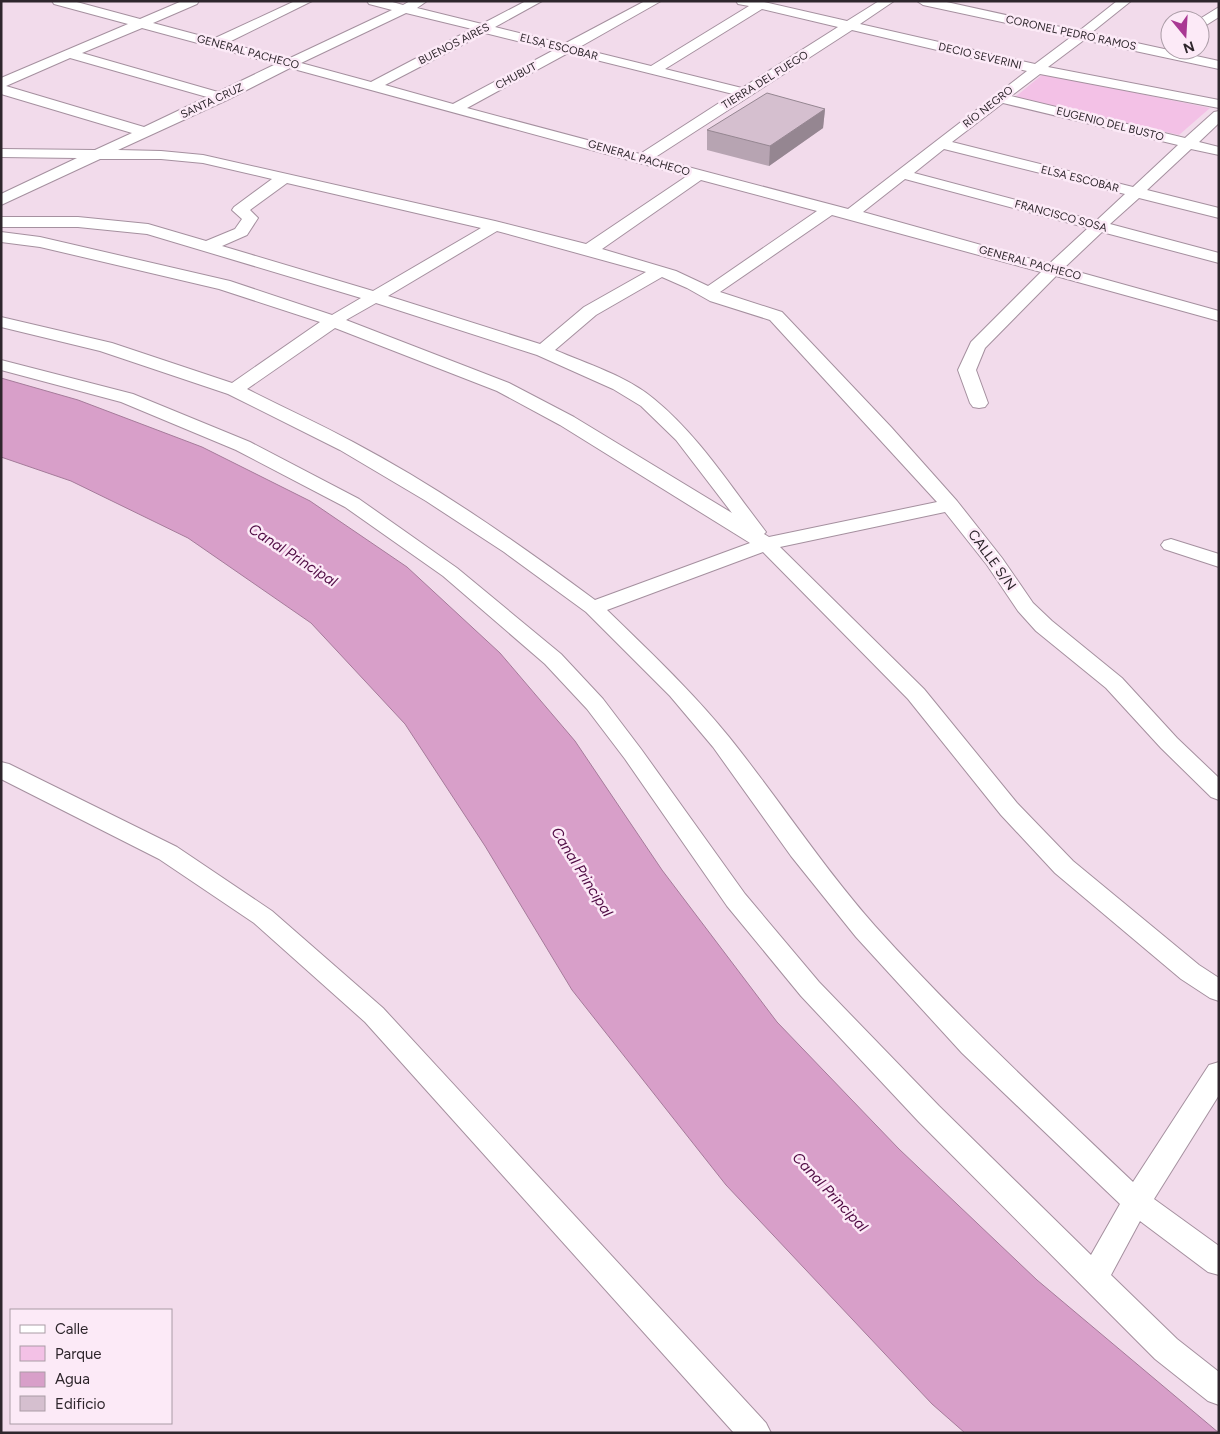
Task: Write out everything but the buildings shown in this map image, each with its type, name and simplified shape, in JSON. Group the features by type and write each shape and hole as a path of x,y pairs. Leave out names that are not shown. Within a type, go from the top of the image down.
{"street":[{"name":"GENERAL PACHECO","path":"58,1 698,175 829,210 851,214 1219,316"},
{"path":"1,83 193,1"},
{"path":"215,43 306,1"},
{"name":"ELSA ESCOBAR","path":"373,1 744,93"},
{"name":"SANTA CRUZ","path":"1,200 292,64 421,1"},
{"name":"BUENOS AIRES","path":"372,86 536,1"},
{"name":"CHUBUT","path":"456,108 655,1"},
{"name":"DECIO SEVERINI","path":"742,1 1037,69 1219,104"},
{"name":"TIERRA DEL FUEGO","path":"642,159 888,1"},
{"name":"CORONEL PEDRO RAMOS","path":"923,1 1081,36 1160,50"},
{"name":"RÍO NEGRO","path":"851,214 1126,1"},
{"path":"654,70 760,5"},
{"path":"70,54 222,97"},
{"name":"CORONEL PEDRO RAMOS","path":"1198,60 1219,66"},
{"path":"1,89 146,132"},
{"name":"EUGENIO DEL BUSTO","path":"1001,98 1219,151"},
{"path":"979,402 967,370 977,346 1053,269 1219,114"},
{"name":"ELSA ESCOBAR","path":"941,144 1219,213"},
{"path":"1,153 184,157 495,226 589,250 660,271 693,284 708,293 829,210"},
{"name":"FRANCISCO SOSA","path":"902,174 1219,258"},
{"path":"589,250 698,175"},
{"path":"209,246 241,232 250,218 240,210 284,178"},
{"path":"1,222 78,222 148,229 374,296 543,351 620,385 647,402 683,436 766,544 916,694 1009,809 1064,867 1182,966 1219,991"},
{"path":"234,390 333,321 495,226"},
{"path":"1,237 40,242 224,285 283,302 503,387 567,421 766,544"},
{"path":"543,351 590,311 660,271"},
{"name":"CALLE S/N","path":"708,293 776,316 884,431 950,505 995,562 1026,607 1044,626 1114,683 1169,743 1219,792"},
{"path":"1,322 106,347 234,390 347,446 433,496 511,548 593,608 678,691 722,742 800,850 865,931 972,1046 1136,1202 1219,1263"},
{"path":"1,365 127,398 243,446 352,503 450,572 553,659 595,704 633,754 736,900 810,989 929,1114 1166,1350 1219,1391"},
{"path":"593,608 766,544 950,505"},
{"path":"1171,545 1219,561"},
{"path":"1,769 168,853 263,917 374,1015 755,1433"},
{"path":"1094,1277 1136,1202 1218,1074"}],"green space":[{"path":"1043,74 1210,108 1179,135 1015,97"}],"water":[{"name":"Canal Principal","path":"1,378 78,400 202,447 310,501 407,567 500,653 575,741 662,870 777,1022 899,1149 1037,1280 1219,1433 965,1433 932,1404 726,1185 572,990 485,846 405,724 311,623 188,538 71,481 1,457"}]}
